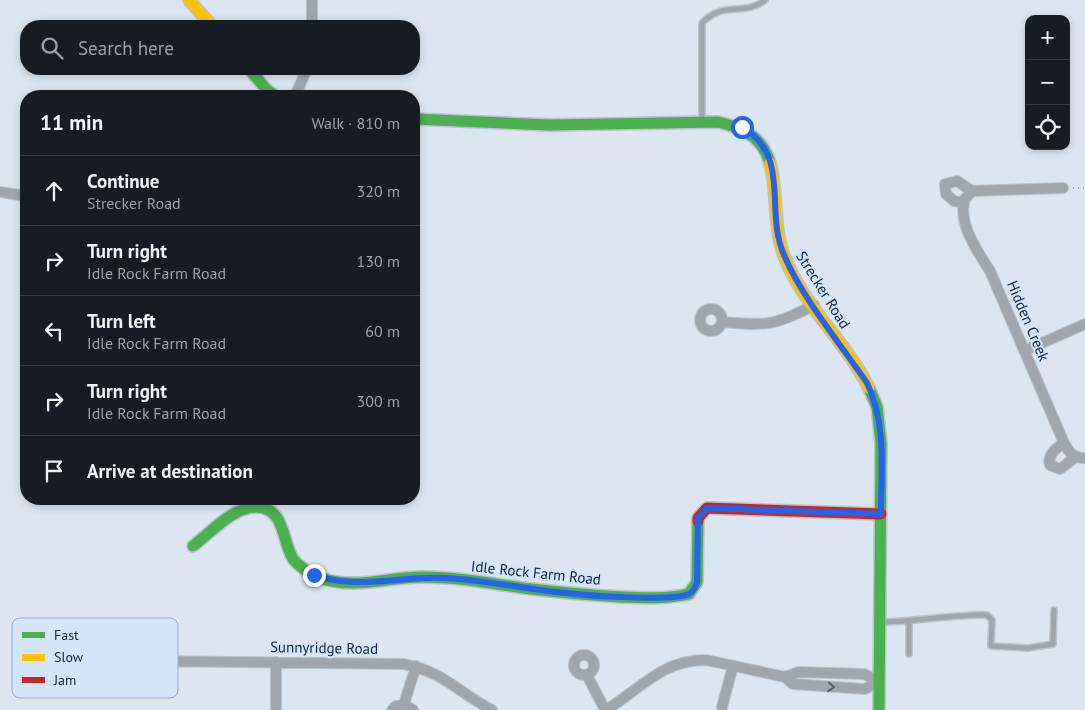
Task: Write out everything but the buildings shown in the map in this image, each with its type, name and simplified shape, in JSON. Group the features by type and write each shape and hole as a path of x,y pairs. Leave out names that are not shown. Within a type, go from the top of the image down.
{"street":[{"path":"189,0 207,20"},
{"path":"312,0 312,20"},
{"path":"254,75 267,90"},
{"path":"298,90 304,75"},
{"name":"Strecker Road","path":"420,119 549,125 702,120 731,123 742,127 762,143 772,164 777,231 783,255 814,305 867,383 874,397 881,430 879,710"},
{"name":"Hidden Creek","path":"1063,188 968,196 965,221 974,246 990,271 1068,452 1080,458"},
{"path":"0,192 20,195"},
{"path":"722,322 757,326 771,324 814,305"},
{"path":"1024,350 1085,324"},
{"path":"1064,443 1056,448 1052,454 1049,460 1050,465 1060,469 1080,458"},
{"name":"Idle Rock Farm Road","path":"193,546 244,509 255,507 267,509 276,515 282,526 293,558 300,566 314,575 334,582 361,584 410,578 444,578 579,595 674,596 690,593 694,590 697,582 698,518 707,508 881,514"},
{"path":"587,675 605,710 624,699 657,672 693,660 785,677 793,684 865,689 879,681"},
{"name":"Sunnyridge Road","path":"178,661 403,664 416,666 437,673 476,702 492,710"},
{"path":"276,662 276,710"},
{"path":"404,704 416,666"},
{"path":"721,709 733,666"},
{"path":"785,677 799,672 864,674 879,681"},
{"path":"392,710 396,706 404,704 414,710"}],"lane":[{"path":"702,120 702,23 718,9 754,5 765,0"},
{"path":"880,622 909,622 941,616 987,615 992,620 991,646 1028,648 1053,644 1054,610"},
{"path":"909,622 909,654"}],"path":[{"path":"1063,188 1085,188"}],"traffic: fast":[{"path":"254,75 267,90"},
{"path":"420,119 549,125 718,122 743,130 757,140 770,163"},
{"path":"869,388 877,407 881,443 879,710"},
{"path":"193,546 231,515 248,508 257,507 266,509 278,519 293,559 302,568 321,578 346,583 359,583 435,577 523,588 647,598 689,594 697,582 698,521"}],"traffic: slow":[{"path":"189,0 207,20"},
{"path":"770,163 778,231 783,253 801,289 848,354 869,388"}],"traffic: jam":[{"path":"698,521 698,518 707,508 881,514"}],"route":[{"path":"314,575 334,582 361,584 419,577 474,581 579,595 684,595 694,590 697,582 698,518 701,512 707,508 881,514 881,430 874,397 867,383 797,280 783,255 777,231 772,164 762,143 754,134 742,127"}]}
